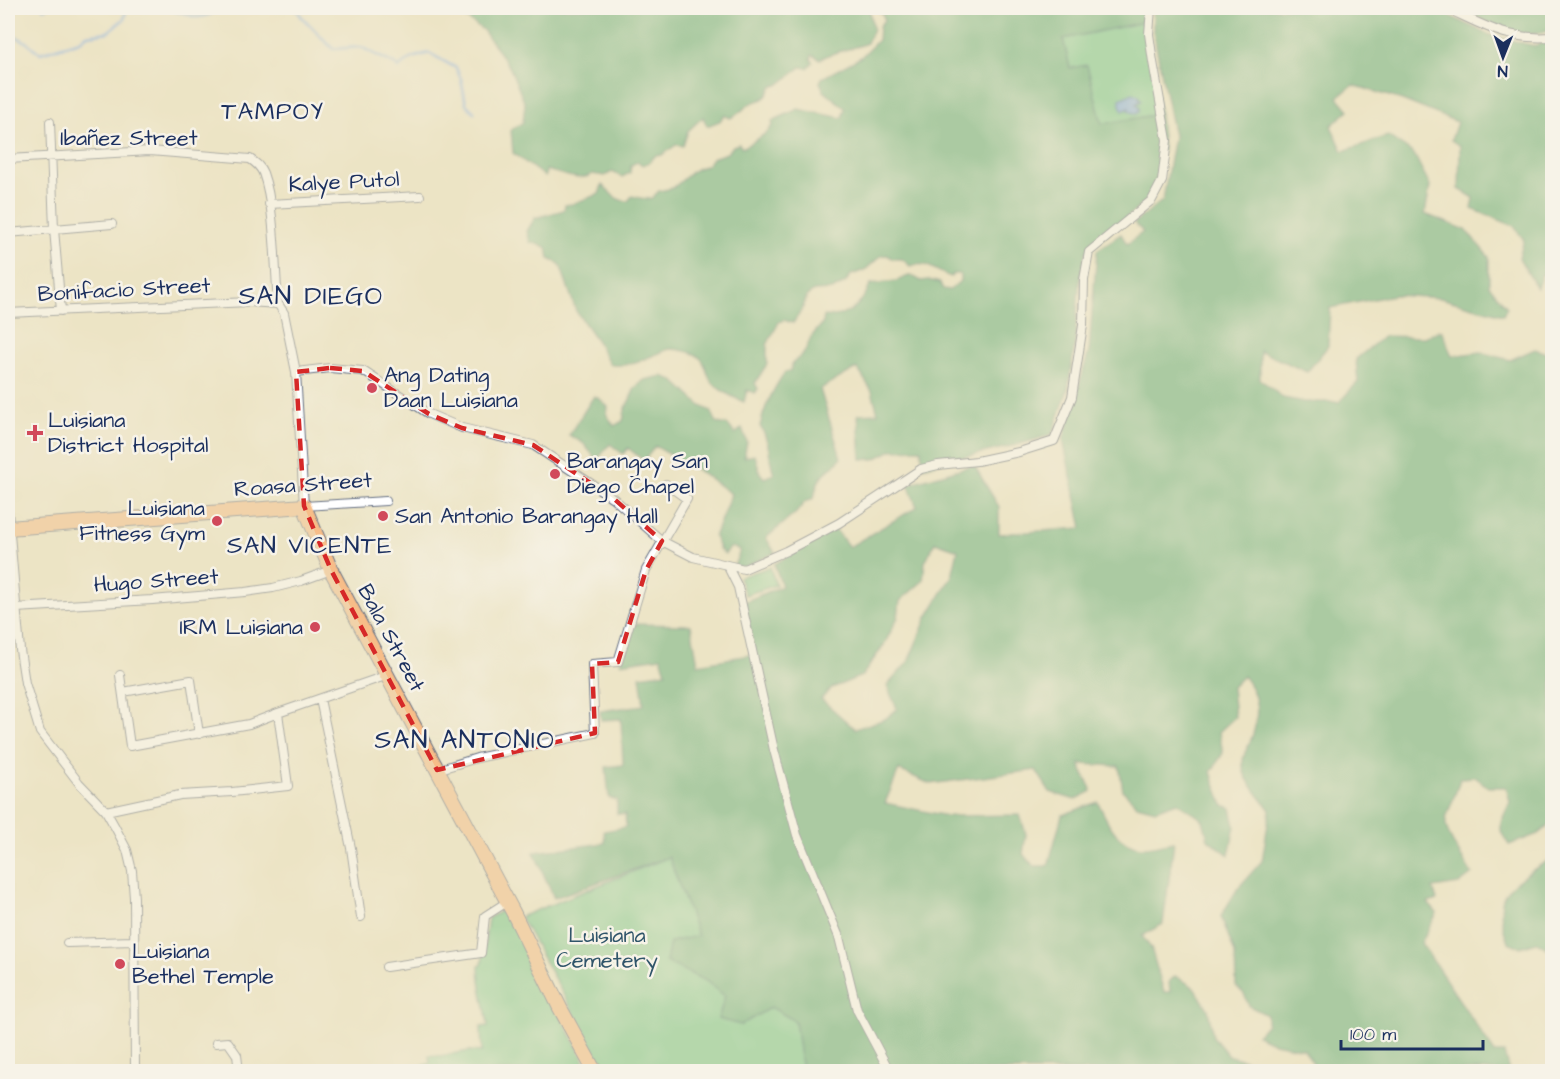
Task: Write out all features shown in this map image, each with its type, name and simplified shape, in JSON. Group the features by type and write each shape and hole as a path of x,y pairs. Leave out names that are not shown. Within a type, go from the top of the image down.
{"main road":[{"name":"Roasa Street","path":"9,528 304,506"},
{"name":"Bala Street","path":"304,506 332,570 507,902 535,961 595,1071"}],"street":[{"path":"296,372 330,368 363,371 429,414 445,421 462,428 533,445 613,498 662,541 693,557 744,569 786,551 839,523 921,470 938,465 977,461 1054,441 1072,397 1083,325 1084,280 1089,252 1152,200 1162,182 1167,140 1149,34 1150,8"},
{"path":"1446,8 1491,30 1528,38 1551,37 1552,35"},
{"path":"50,122 54,229 62,311"},
{"name":"Ibañez Street","path":"8,159 150,151 250,159"},
{"name":"Bala Street","path":"250,159 259,165 263,173 269,204 278,304 284,313 296,372 304,506"},
{"name":"Kalye Putol","path":"269,204 420,195"},
{"path":"8,233 112,224"},
{"name":"Bonifacio Street","path":"8,313 249,302 278,304"},
{"path":"437,770 477,758 595,733 592,664 618,662 646,570 687,499 666,484"},
{"name":"Roasa Street","path":"304,506 386,501"},
{"path":"8,511 25,683 40,732 79,783 106,811 127,850 134,898 135,1071"},
{"path":"728,567 738,587 774,750 797,835 839,937 857,1010 890,1071"},
{"name":"Hugo Street","path":"16,608 245,592 301,581 332,570"},
{"path":"120,675 130,746 249,724 388,675"},
{"path":"123,692 191,680 199,734"},
{"path":"320,699 351,848 361,918"},
{"path":"106,811 180,795 288,786 278,713"},
{"path":"386,967 481,953 485,916 507,902"},
{"path":"67,943 134,941"},
{"path":"216,1043 228,1042 237,1055 239,1071"}],"highlighted area":[{"path":"330,368 363,371 429,414 462,428 533,445 613,498 662,541 646,570 618,662 592,664 595,733 437,770 331,570 304,506 296,372"}],"green space":[{"path":"451,8 869,8 873,29 867,43 820,59 812,55 813,62 808,68 801,67 780,84 771,87 763,99 750,104 735,116 730,118 724,115 720,121 707,126 703,117 688,131 683,146 676,145 643,165 637,162 631,165 630,173 622,177 612,172 605,176 592,174 582,178 546,170 545,177 513,153 511,130 523,122 525,104 510,68 483,30"},
{"path":"875,8 1143,8 1144,22 1063,39 1070,68 1087,65 1102,124 1160,114 1163,150 1156,185 1148,200 1086,252 1079,285 1075,343 1068,389 1053,434 1021,444 923,467 921,449 892,450 875,459 861,459 858,414 878,413 872,391 857,368 820,389 841,458 823,475 814,498 805,502 796,513 766,538 775,553 744,567 734,566 740,550 731,547 725,554 720,550 714,537 731,494 702,473 655,446 644,461 628,448 623,454 610,444 597,460 583,443 569,435 594,396 608,407 607,415 614,426 623,421 625,410 635,388 644,380 662,376 673,380 701,406 711,411 717,423 728,425 735,434 742,428 747,442 744,457 755,455 760,473 764,478 774,474 768,444 760,426 764,412 781,378 785,372 790,371 792,364 804,353 811,337 823,323 824,316 841,315 854,309 871,284 896,281 911,275 921,281 940,283 943,289 950,290 960,281 960,274 953,274 951,277 927,266 910,266 902,259 893,259 887,255 881,256 865,270 851,275 845,283 832,290 814,291 807,296 802,310 793,323 784,320 779,322 767,345 767,364 755,383 758,389 755,393 747,390 744,402 718,388 711,381 701,359 686,351 669,349 622,365 609,364 597,341 576,311 560,264 549,259 547,247 530,242 527,231 535,218 564,210 565,205 599,194 602,185 616,198 623,201 628,201 632,196 652,198 659,191 673,188 694,170 707,165 712,158 727,153 733,146 739,144 742,148 755,141 770,129 773,125 772,121 798,109 842,118 845,108 824,91 820,82 822,78 861,57 878,40 879,26 884,20 883,15"},
{"path":"1153,8 1433,8 1490,35 1535,46 1552,39 1552,277 1542,274 1537,288 1519,258 1524,240 1514,226 1472,209 1474,198 1459,189 1460,146 1451,140 1457,122 1402,100 1353,85 1338,97 1349,110 1331,126 1343,151 1388,136 1414,154 1430,186 1425,214 1466,230 1489,257 1489,285 1507,307 1503,315 1440,298 1394,295 1330,308 1328,346 1307,372 1260,351 1260,379 1283,398 1305,402 1339,402 1358,382 1356,359 1384,336 1424,337 1442,330 1452,356 1480,352 1510,360 1535,349 1552,355 1552,823 1538,834 1509,845 1501,832 1501,822 1510,802 1506,787 1488,787 1475,777 1460,778 1446,825 1451,839 1472,874 1459,884 1433,888 1437,900 1428,903 1437,913 1421,943 1495,1053 1504,1053 1509,1071 1312,1071 1313,1063 1304,1049 1274,1043 1257,1035 1267,1024 1267,1015 1249,1006 1244,994 1236,986 1235,954 1221,916 1238,888 1262,861 1270,810 1244,772 1243,758 1255,729 1257,712 1255,697 1243,676 1232,687 1235,717 1219,732 1223,753 1211,772 1223,805 1231,808 1235,826 1229,855 1208,839 1203,820 1177,802 1155,810 1137,805 1123,791 1119,766 1079,764 1092,791 1075,800 1050,792 1036,770 930,784 899,770 885,803 947,816 1020,815 1026,834 1023,854 1034,866 1048,866 1062,815 1098,802 1114,830 1132,845 1145,847 1174,842 1163,924 1142,936 1151,948 1164,992 1170,992 1169,982 1175,976 1194,987 1208,1009 1213,1037 1228,1055 1257,1064 1258,1071 802,1071 795,1021 771,1007 741,1025 718,1019 725,996 706,981 666,962 670,942 698,936 669,857 554,898 534,852 605,843 604,831 626,827 625,814 617,814 617,800 609,798 606,767 623,765 621,719 601,720 600,711 644,705 640,676 666,672 661,657 620,663 631,624 691,625 698,664 755,654 744,602 782,586 774,564 835,529 849,547 917,507 908,484 974,465 999,507 999,534 1082,528 1063,440 1089,351 1097,250 1121,234 1127,244 1143,232 1134,223 1163,200 1174,136 1153,31","holes":["935,542 958,550 952,576 927,617 908,662 887,686 897,709 885,719 855,729 821,699 832,688 862,676 884,645 898,617 900,601 923,581 925,562"]},
{"path":"1459,8 1552,8 1552,29 1528,34 1516,32 1504,29"},
{"path":"1144,22 1160,114 1102,124 1087,66 1070,68 1063,39"},
{"path":"770,567 776,585 745,595 739,577"},
{"name":"Luisiana Cemetery","path":"669,857 698,936 666,962 706,981 725,996 718,1019 741,1025 771,1007 795,1021 802,1071 633,1072 631,1068 625,1071 606,1071 520,917"},
{"path":"1552,858 1552,951 1537,942 1520,947 1508,942 1501,913 1504,896 1512,885"},
{"path":"505,909 590,1071 412,1072 413,1069 430,1063 429,1055 482,1052 481,1027 488,1026 479,966 482,965 488,918"}],"water":[{"path":"1133,93 1138,95 1141,101 1136,104 1139,111 1136,114 1129,111 1129,108 1123,111 1120,105 1120,99"}],"waterway":[{"path":"8,36 21,39 40,53 80,41 87,35 108,32 124,19 127,8"},
{"path":"171,8 177,12 181,8"},
{"path":"177,12 200,17 226,8"},
{"path":"296,8 333,49 361,47 398,68 412,58 429,53 456,68 461,79 466,104 474,112"}],"place":[{"name":"Ang Dating Daan Luisiana","path":"372,388"},
{"name":"Luisiana District Hospital","path":"35,433"},
{"name":"Barangay San Diego Chapel","path":"555,474"},
{"name":"San Antonio Barangay Hall","path":"383,516"},
{"name":"Luisiana Fitness Gym","path":"217,521"},
{"name":"IRM Luisiana","path":"315,627"},
{"name":"Luisiana Bethel Temple","path":"120,964"}],"district":[{"name":"TAMPOY","path":"273,112"},
{"name":"SAN DIEGO","path":"311,296"},
{"name":"SAN VICENTE","path":"310,546"},
{"name":"SAN ANTONIO","path":"465,740"}]}
